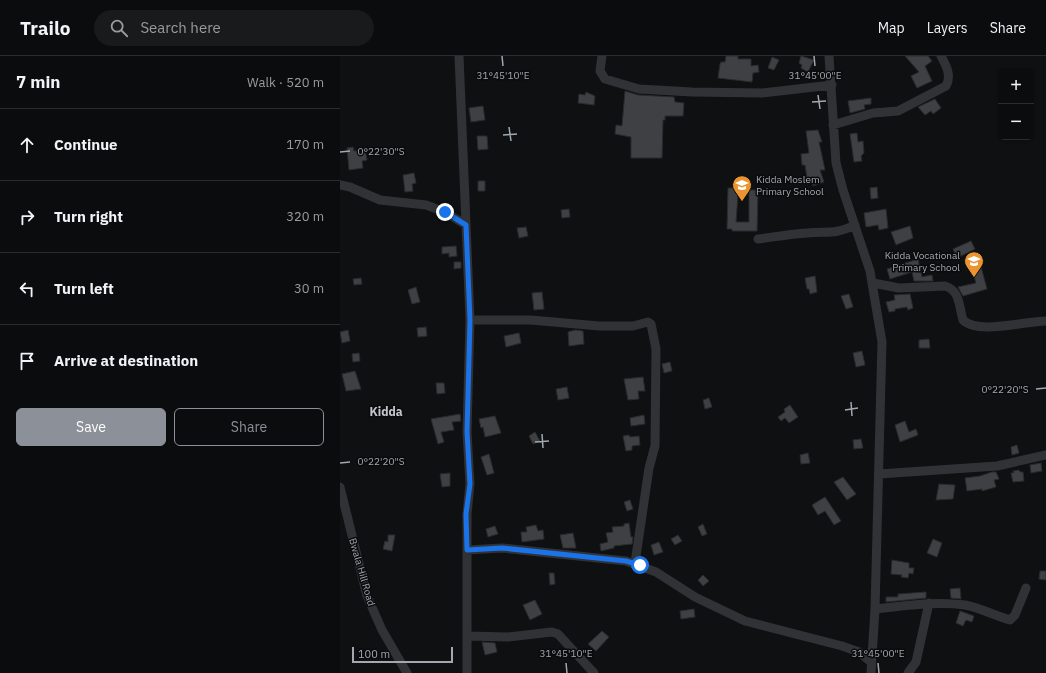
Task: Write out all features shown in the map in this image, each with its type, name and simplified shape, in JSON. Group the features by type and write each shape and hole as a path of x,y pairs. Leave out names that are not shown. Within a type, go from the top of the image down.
{"street":[{"path":"459,56 470,320 467,432 470,484 466,514 467,673"},
{"path":"602,56 600,71 605,79 639,89 692,92 762,93 832,85"},
{"path":"833,125 873,114 898,111 946,86 949,81 948,73 941,56"},
{"path":"832,57 833,125 836,163 843,190 873,283 882,342 875,609 871,673"},
{"path":"340,185 350,187 380,200 426,205 445,212 466,225"},
{"path":"758,239 808,233 840,232 855,224"},
{"path":"873,283 899,288 950,287 956,294 963,320 972,325 987,327 1046,321"},
{"path":"470,320 531,320 599,326 633,326 648,322 651,324 656,349 655,446 649,468 635,563"},
{"path":"879,474 997,466 1046,455"},
{"name":"Bwala Hill Road","path":"340,487 367,596 382,630 407,673"},
{"path":"467,550 502,548 635,563 656,572 695,596 745,621 842,646 859,652 871,662"},
{"path":"875,609 929,603 966,605 983,609 1010,620 1015,615 1026,588"},
{"path":"908,673 916,662 929,603"},
{"path":"467,636 508,637 552,632 558,634 594,673"}],"building":[{"path":"726,56 738,56 738,59 751,59 751,66 758,65 759,72 753,73 752,82 718,78 720,64 721,62 725,62"},
{"path":"801,56 814,60 808,72 801,68 802,65 799,63"},
{"path":"905,56 928,56 932,61 925,66 932,81 917,88 911,76 919,72"},
{"path":"772,57 779,60 774,70 768,68"},
{"path":"625,91 638,95 674,97 675,102 684,103 683,116 665,116 665,120 663,120 662,158 631,158 631,137 615,134 616,125 622,126"},
{"path":"586,92 595,96 594,105 578,103 579,94 585,95"},
{"path":"871,98 871,104 864,105 865,109 850,113 848,101"},
{"path":"935,99 941,108 933,114 931,111 925,115 918,107"},
{"path":"483,106 485,120 471,122 469,108"},
{"path":"818,130 822,142 819,142 825,170 820,170 824,182 813,186 812,182 807,184 804,177 807,177 805,165 802,165 801,154 809,153 806,131"},
{"path":"857,133 858,142 863,141 864,153 861,156 862,161 854,162 850,134"},
{"path":"477,136 487,136 488,149 478,150"},
{"path":"353,147 354,151 365,150 367,160 362,161 363,168 349,170 347,148"},
{"path":"414,173 416,183 412,184 413,191 405,192 403,175"},
{"path":"478,181 485,181 485,191 478,191"},
{"path":"877,187 878,198 871,199 870,188"},
{"path":"728,188 748,188 748,194 738,194 736,222 749,222 749,190 758,190 757,231 732,231 732,229 727,229"},
{"path":"569,209 570,217 562,218 561,210"},
{"path":"886,209 888,228 879,230 878,225 866,227 864,213"},
{"path":"910,226 913,238 896,245 891,232"},
{"path":"526,227 528,236 519,238 517,228"},
{"path":"971,241 975,249 957,258 953,249"},
{"path":"456,246 457,256 449,257 449,253 442,254 442,247"},
{"path":"918,259 922,277 932,275 933,281 914,281 912,272 890,279 887,269"},
{"path":"454,262 461,262 461,268 454,269"},
{"path":"980,263 987,289 963,296 958,287 976,283 971,266"},
{"path":"815,276 817,292 810,294 809,289 807,289 805,278"},
{"path":"361,278 362,284 354,285 353,279"},
{"path":"416,287 420,302 412,304 408,290"},
{"path":"542,292 544,309 534,310 532,293"},
{"path":"849,294 853,307 846,309 841,296"},
{"path":"910,294 913,308 908,310 907,307 895,309 895,311 889,312 886,302 895,300 894,295"},
{"path":"426,327 427,336 418,337 417,328"},
{"path":"348,330 350,341 342,343 340,332"},
{"path":"575,330 583,331 584,344 569,346 568,332"},
{"path":"519,333 521,343 506,347 504,336"},
{"path":"929,339 930,348 919,348 919,340"},
{"path":"862,351 865,365 856,367 853,353"},
{"path":"359,353 360,361 353,362 352,354"},
{"path":"670,362 672,371 664,373 662,364"},
{"path":"355,371 361,389 346,391 342,374"},
{"path":"643,377 645,391 638,391 639,399 628,400 624,379"},
{"path":"436,383 444,383 445,393 437,394"},
{"path":"567,387 569,398 558,400 556,389"},
{"path":"709,398 712,407 705,409 703,400"},
{"path":"790,405 798,417 789,423 785,418 781,421 778,417 785,412 784,409"},
{"path":"460,414 461,421 452,422 454,430 441,432 444,442 438,444 431,419"},
{"path":"644,415 645,424 631,426 630,418"},
{"path":"495,416 501,433 485,437 483,427 481,428 479,419"},
{"path":"905,421 909,432 916,429 918,435 900,442 895,425"},
{"path":"535,432 540,441 533,444 529,436"},
{"path":"629,435 630,437 639,436 640,445 632,446 632,450 626,451 623,436"},
{"path":"861,439 863,448 854,449 853,440"},
{"path":"1017,445 1019,453 1012,455 1011,447"},
{"path":"808,453 810,463 801,464 800,455"},
{"path":"489,454 494,473 487,475 481,457"},
{"path":"1041,463 1042,471 1031,473 1030,465"},
{"path":"1019,470 1020,472 1023,472 1024,481 1013,482 1011,473"},
{"path":"996,472 999,479 994,480 996,487 982,491 982,489 967,491 965,478 980,476"},
{"path":"450,473 450,486 442,487 440,474"},
{"path":"843,477 856,494 847,500 834,482"},
{"path":"939,484 955,485 953,499 936,500"},
{"path":"825,497 841,521 834,525 825,511 818,515 812,505"},
{"path":"630,500 633,509 627,511 624,502"},
{"path":"629,523 631,537 633,537 632,544 614,546 614,548 601,551 600,544 608,542 606,533 613,532 612,527 624,526 624,524"},
{"path":"703,524 707,534 702,536 698,527"},
{"path":"536,525 538,531 543,530 544,539 522,542 521,532 527,532 526,527"},
{"path":"495,526 498,534 488,537 486,529"},
{"path":"573,533 576,548 563,548 560,535"},
{"path":"388,535 395,535 392,551 383,549 385,541 388,542"},
{"path":"678,535 682,541 675,545 671,539"},
{"path":"933,539 942,543 937,557 927,553"},
{"path":"659,542 663,552 654,555 651,545"},
{"path":"892,560 909,563 909,568 914,568 913,574 909,573 908,578 901,577 902,575 891,574"},
{"path":"1040,571 1046,571 1046,580 1039,579"},
{"path":"549,573 554,573 555,584 550,585"},
{"path":"703,575 709,581 703,586 698,580"},
{"path":"960,588 961,599 951,598 950,589"},
{"path":"926,592 926,598 886,602 886,597 898,597 898,594"},
{"path":"535,600 542,614 530,620 523,605"},
{"path":"694,609 695,617 681,619 680,611"},
{"path":"960,611 974,616 972,622 966,620 963,626 956,623"},
{"path":"602,631 609,637 596,651 588,644"},
{"path":"482,642 495,643 497,652 485,655"}],"place":[{"name":"Kidda Moslem Primary School","path":"742,202"},
{"name":"Kidda Vocational Primary School","path":"974,278"}],"district":[{"name":"Kidda","path":"386,411"}],"route":[{"path":"445,212 466,225 470,320 467,432 470,484 466,514 467,550 502,548 626,561 640,565"}]}
